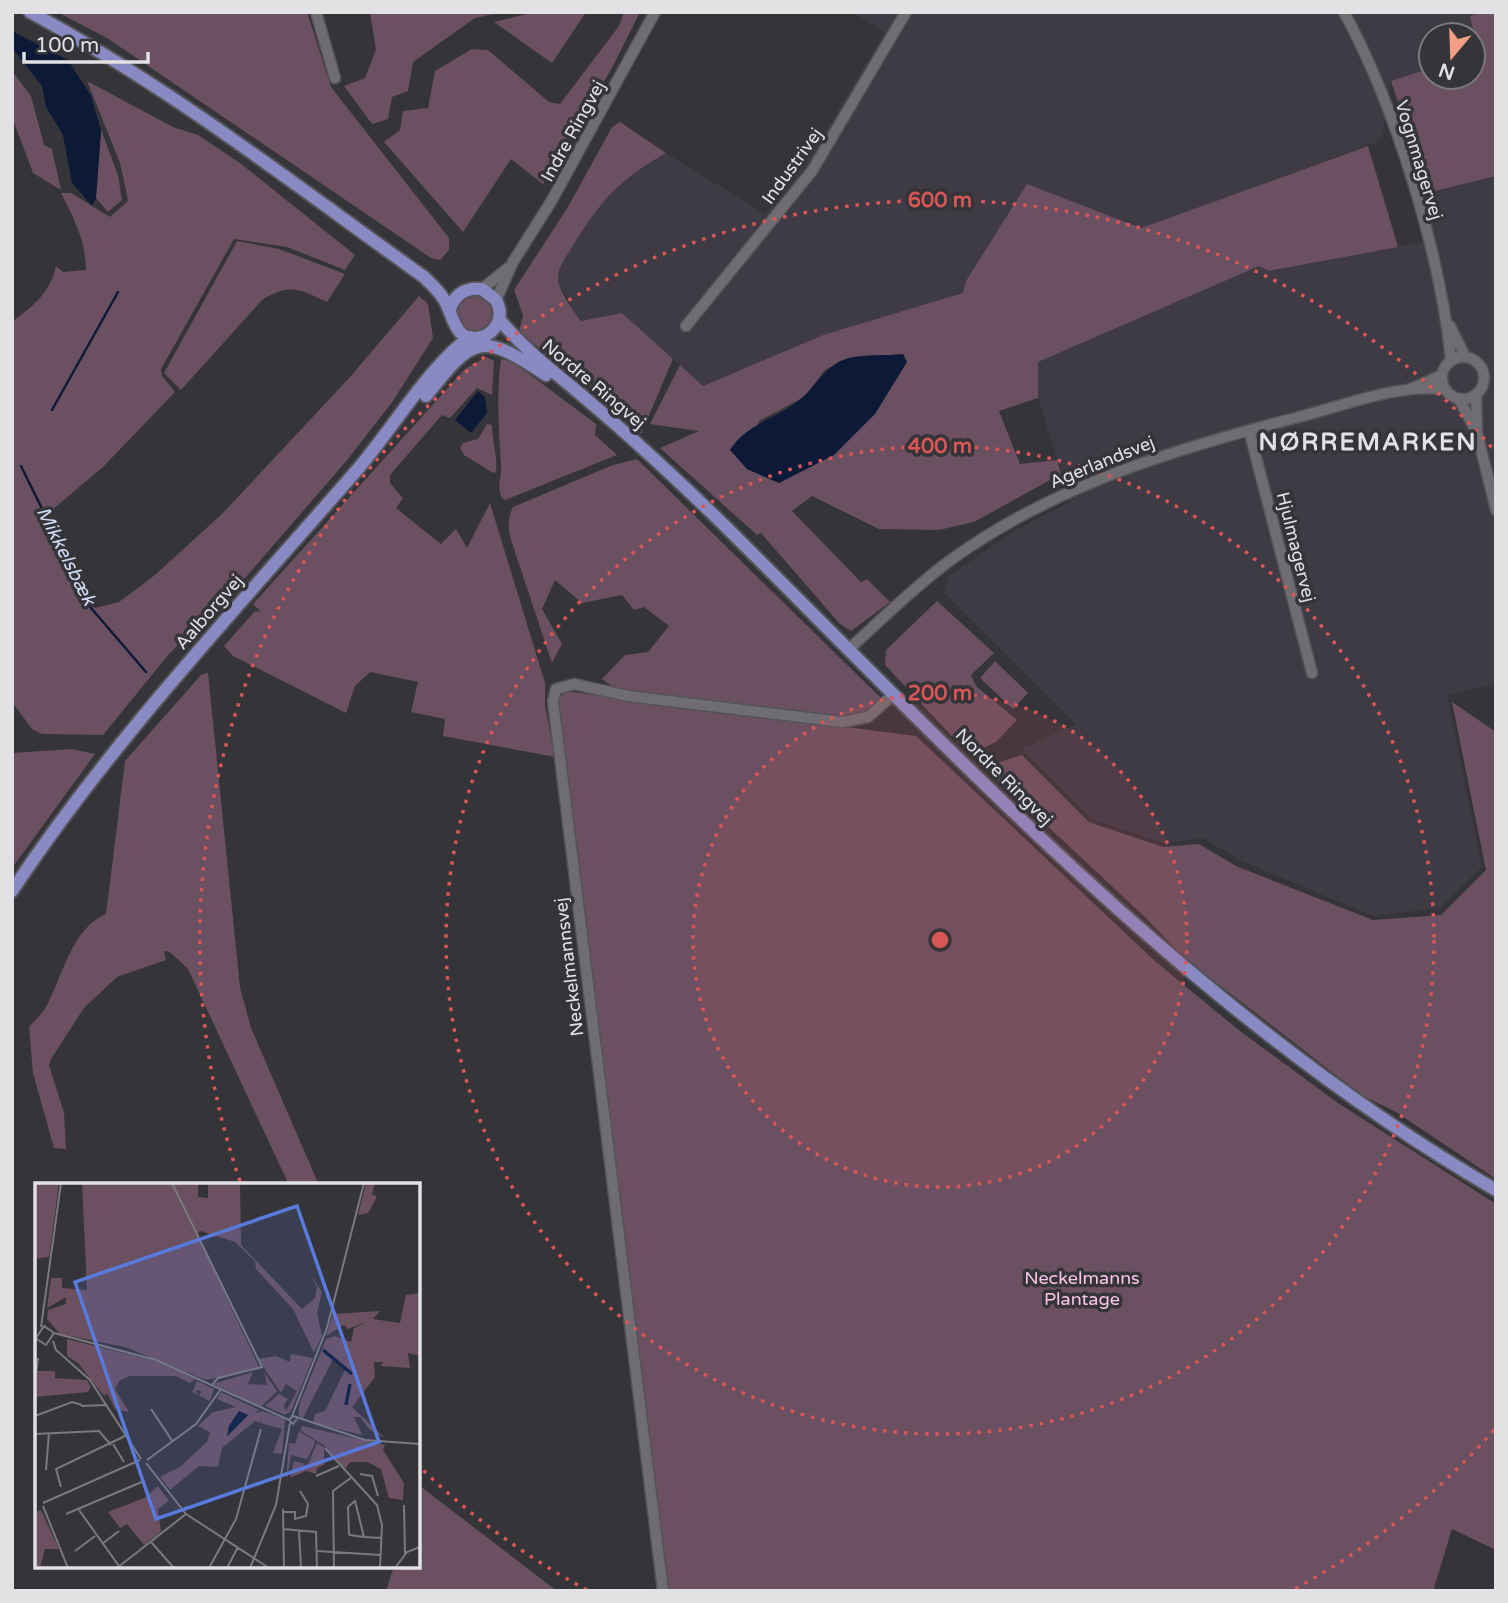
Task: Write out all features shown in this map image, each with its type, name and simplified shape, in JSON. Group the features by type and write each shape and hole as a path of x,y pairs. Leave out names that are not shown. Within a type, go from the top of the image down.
{"main road":[{"path":"30,12 81,39 166,92 424,278 441,294 450,309 453,325 470,337 488,334 499,319 496,300 482,289 462,291 424,278"},
{"path":"450,309 454,299 462,291"},
{"name":"Nordre Ringvej","path":"499,319 522,347 604,414 703,505 1059,857 1175,962 1310,1068 1412,1138 1496,1190"},
{"name":"Aalborgvej","path":"440,363 453,325"},
{"name":"Nordre Ringvej","path":"488,334 522,347"},
{"name":"Aalborgvej","path":"12,891 77,798 133,727 374,450 440,363 470,337"},
{"path":"374,450 463,352 475,346 488,345 509,351 604,414"}],"street":[{"path":"316,12 335,78"},
{"name":"Indre Ringvej","path":"496,300 513,262 552,200 655,12"},
{"name":"Industrivej","path":"686,326 812,171 905,12"},
{"name":"Vognmagervej","path":"1344,12 1379,87 1398,139 1448,322 1451,360"},
{"name":"Indre Ringvej","path":"482,289 513,262"},
{"name":"Vognmagervej","path":"1448,322 1465,356"},
{"path":"1477,433 1479,391 1484,373 1477,361 1465,356 1451,360 1441,375 1445,389 1459,399 1477,433 1496,510"},
{"path":"1484,373 1496,373"},
{"name":"Agerlandsvej","path":"849,649 947,562 1004,524 1110,473 1162,454 1250,429 1409,390 1441,375"},
{"path":"1459,399 1496,385"},
{"name":"Agerlandsvej","path":"1409,390 1445,389"},
{"name":"Hjulmagervej","path":"1250,429 1312,673"},
{"name":"Neckelmannsvej","path":"663,1591 552,701 556,689 574,684 628,696 842,722 868,717 894,694"}],"shaded area":[{"path":"852,12 1479,12 1470,17 1471,21 1417,21 1417,73 1391,81 1382,140 964,293 823,335 703,386 622,313 582,321 571,310 570,301 559,285 560,266 601,201 635,171 666,153 765,214 828,127 885,32"},
{"path":"1496,176 1496,684 1447,695 1482,867 1440,908 1373,916 1240,860 1203,838 1164,843 1091,819 1021,749 1076,724 944,592 949,576 1014,531 1070,502 1038,398 1038,362 1259,265 1269,271 1433,240 1427,193"}],"green space":[{"path":"57,12 307,12 331,87 449,238 449,250 440,260 431,258 107,38"},
{"path":"370,12 502,12 475,18 413,62 408,91 392,97 388,119 372,124 344,86 365,78 376,50"},
{"path":"535,12 586,12 552,63 494,22"},
{"path":"624,12 640,12 612,68 543,184 511,159 463,232 384,142 400,130 403,111 428,108 435,71 472,49 488,50 549,102 560,104 619,26"},
{"path":"1479,12 1496,12 1496,176 1427,193 1391,81 1417,73 1417,91 1487,91 1487,21 1471,21 1470,16"},
{"path":"12,71 31,96 44,145 52,149 61,190 33,173 12,117"},
{"path":"87,81 173,127 198,135 240,163 355,255 345,270 287,247 234,239 161,369 162,376 175,392 103,467 52,510 51,518 95,608 119,602 155,575 223,513 350,377 419,296 428,304 433,338 393,401 348,459 233,592 169,654 103,735 42,734 32,729 12,702 12,322 45,291 56,266 63,272 86,270 82,240 61,193 71,193 110,217 128,201 120,163"},
{"path":"620,122 666,153 636,172 603,203 565,258 558,278 562,293 581,321 622,313 673,359 641,434 579,379 519,332 523,315 514,290 568,207 612,127"},
{"path":"101,130 118,175 122,200 108,212 96,198"},
{"path":"1368,146 1398,247 1269,271 1259,266 1038,362 1038,398 999,411 1020,464 1057,460 1061,474 974,522 939,530 879,529 812,496 792,511 861,582 867,579 890,602 851,631 840,624 761,533 757,535 660,448 699,431 650,424 680,365 703,386 823,335 963,293 966,281 1027,184 1141,228","holes":["876,357 779,483 747,469 759,421 804,397 825,370 849,358"]},
{"path":"237,241 279,249 345,274 327,302 295,290 280,291 262,300 181,390 164,373"},
{"path":"475,295 488,300 493,313 488,326 475,331 462,326 457,313 462,300"},
{"path":"486,357 494,361 492,395 477,388 450,418 442,415 390,475 390,483 403,498 396,508 441,544 456,529 467,548 490,503 545,683 545,706 555,757 443,736 445,719 411,712 418,682 370,672 355,686 346,713 233,656 224,646 255,611 261,612 253,604 465,369"},
{"path":"501,359 513,362 596,424 595,435 617,455 505,500 502,498 499,490 501,470 498,399"},
{"path":"487,424 492,425 496,466 496,472 493,473 464,455 460,448 463,443 478,439"},
{"path":"637,459 881,698 864,712 839,717 616,689 602,679 625,655 648,652 669,626 644,607 634,610 622,595 582,603 555,580 542,609 562,644 552,663 511,540 511,511 513,507 613,465"},
{"path":"937,601 994,653 971,675 976,686 1017,720 996,742 975,752 964,749 885,665 886,650"},
{"path":"995,661 1028,693 1013,709 980,678"},
{"path":"208,673 240,987 251,1028 318,1183 288,1183 188,969 170,952 164,951 166,960 117,977 84,1008 51,1059 49,1065 64,1113 66,1149 54,1148 33,1073 29,1027 47,1005 77,941 94,921 106,914 125,761 201,675"},
{"name":"Neckelmanns Plantage","path":"565,691 916,736 1156,962 1240,1031 1338,1103 1496,1204 1496,1550 1452,1529 1433,1591 659,1591 557,701"},
{"path":"1452,702 1496,732 1496,1179 1396,1112 1363,1096 1183,957 1146,918 984,767 1022,755 1089,822 1163,847 1199,844 1236,866 1373,920 1441,915 1486,870"},
{"path":"72,749 95,754 12,868 12,753"},
{"path":"420,1486 557,1591 386,1591 393,1568 420,1568"}],"water":[{"path":"12,31 68,60 91,96 101,130 96,198 92,206 72,183 63,135 46,107 42,86 12,48"},
{"path":"903,354 907,362 875,414 834,455 779,483 747,469 730,450 737,440 755,426 795,404 835,364 862,356"},
{"path":"478,391 485,397 487,413 471,433 455,420"}],"waterway":[{"name":"Mikkelsbæk","path":"52,410 118,292"},
{"name":"Mikkelsbæk","path":"21,466 91,608 146,672"}],"district":[{"name":"NØRREMARKEN","path":"1368,442"}]}
